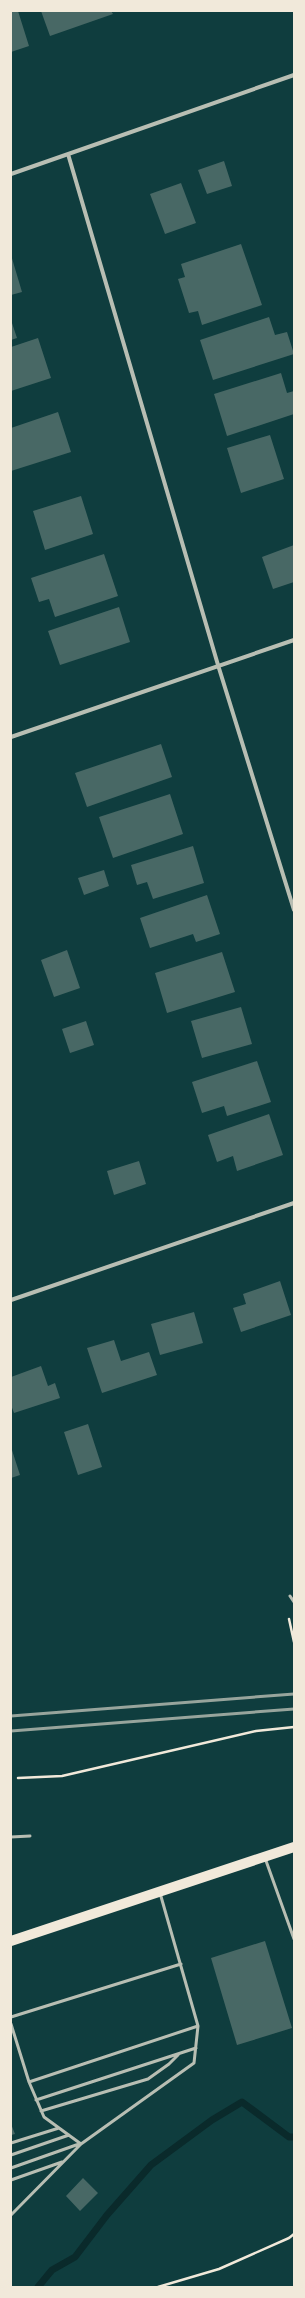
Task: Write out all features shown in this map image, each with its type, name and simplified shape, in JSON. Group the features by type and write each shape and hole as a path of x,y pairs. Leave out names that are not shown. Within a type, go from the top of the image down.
{"main road":[{"path":"11,1941 294,1846"}],"street":[{"path":"11,174 294,75"},
{"path":"68,154 218,665 294,910"},
{"path":"11,737 294,640"},
{"path":"11,1300 294,1203"}],"lane":[{"path":"290,1596 294,1602"},
{"path":"11,1837 30,1836"},
{"path":"264,1856 294,1939"},
{"path":"11,2215 81,2144 194,2063 198,2026 160,1891"},
{"path":"11,2017 181,1964"},
{"path":"11,2024 29,2082 44,2117 81,2144"},
{"path":"29,2082 198,2026"},
{"path":"36,2100 196,2048"},
{"path":"41,2111 148,2079 169,2064 180,2053"},
{"path":"11,2143 59,2128"},
{"path":"11,2155 69,2135"},
{"path":"11,2168 81,2144"},
{"path":"11,2180 64,2161"}],"path":[{"path":"289,1619 294,1642"},
{"path":"18,1778 62,1776 256,1731 294,1727"},
{"path":"158,2287 219,2269 289,2238 294,2234"}],"building":[{"path":"11,11 18,11 29,46 11,52"},
{"path":"41,11 111,11 113,14 50,36"},
{"path":"224,161 232,186 207,194 198,170"},
{"path":"181,183 196,223 165,234 150,194"},
{"path":"241,244 262,305 202,325 198,311 189,313 178,279 185,277 181,264"},
{"path":"11,255 22,292 11,295"},
{"path":"269,317 275,335 287,332 294,354 213,380 200,340"},
{"path":"11,320 17,338 11,340"},
{"path":"38,338 51,378 11,391 11,347"},
{"path":"281,373 287,393 294,391 294,414 227,436 214,394"},
{"path":"58,412 71,452 11,471 11,428"},
{"path":"270,435 284,479 241,493 227,448"},
{"path":"81,496 93,534 45,550 33,511"},
{"path":"294,545 294,582 273,589 262,557"},
{"path":"104,554 118,596 55,617 49,599 39,602 31,578"},
{"path":"119,607 130,642 60,665 48,631"},
{"path":"161,744 172,777 87,807 75,773"},
{"path":"170,794 183,834 113,858 99,817"},
{"path":"193,846 204,883 153,899 147,882 137,885 131,865"},
{"path":"104,870 109,886 84,895 78,878"},
{"path":"207,895 220,934 196,942 193,934 150,948 140,918"},
{"path":"67,950 80,988 54,997 41,960"},
{"path":"222,952 235,992 167,1013 155,973"},
{"path":"241,1007 252,1044 202,1058 191,1021"},
{"path":"86,1021 94,1045 70,1053 62,1029"},
{"path":"257,1061 271,1102 227,1116 224,1106 202,1113 192,1082"},
{"path":"269,1114 283,1155 237,1171 233,1156 217,1162 208,1135"},
{"path":"139,1161 146,1184 114,1195 107,1171"},
{"path":"280,1281 291,1315 241,1332 233,1308 246,1304 243,1294"},
{"path":"194,1312 203,1343 160,1355 151,1324"},
{"path":"114,1340 121,1361 149,1352 157,1375 102,1393 87,1348"},
{"path":"41,1366 48,1386 55,1383 60,1398 14,1413 11,1405 11,1377"},
{"path":"88,1424 102,1467 78,1475 64,1432"},
{"path":"11,1447 20,1475 11,1478"},
{"path":"265,1941 292,2028 237,2045 211,1958"},
{"path":"11,2124 15,2134 11,2135"},
{"path":"83,2178 98,2193 80,2211 66,2196"}],"waterway":[{"path":"38,2287 52,2270 75,2257 107,2215 151,2165 212,2120 242,2102 289,2137 294,2137"}],"railway":[{"path":"11,1716 294,1694"},
{"path":"11,1731 294,1709"}]}
